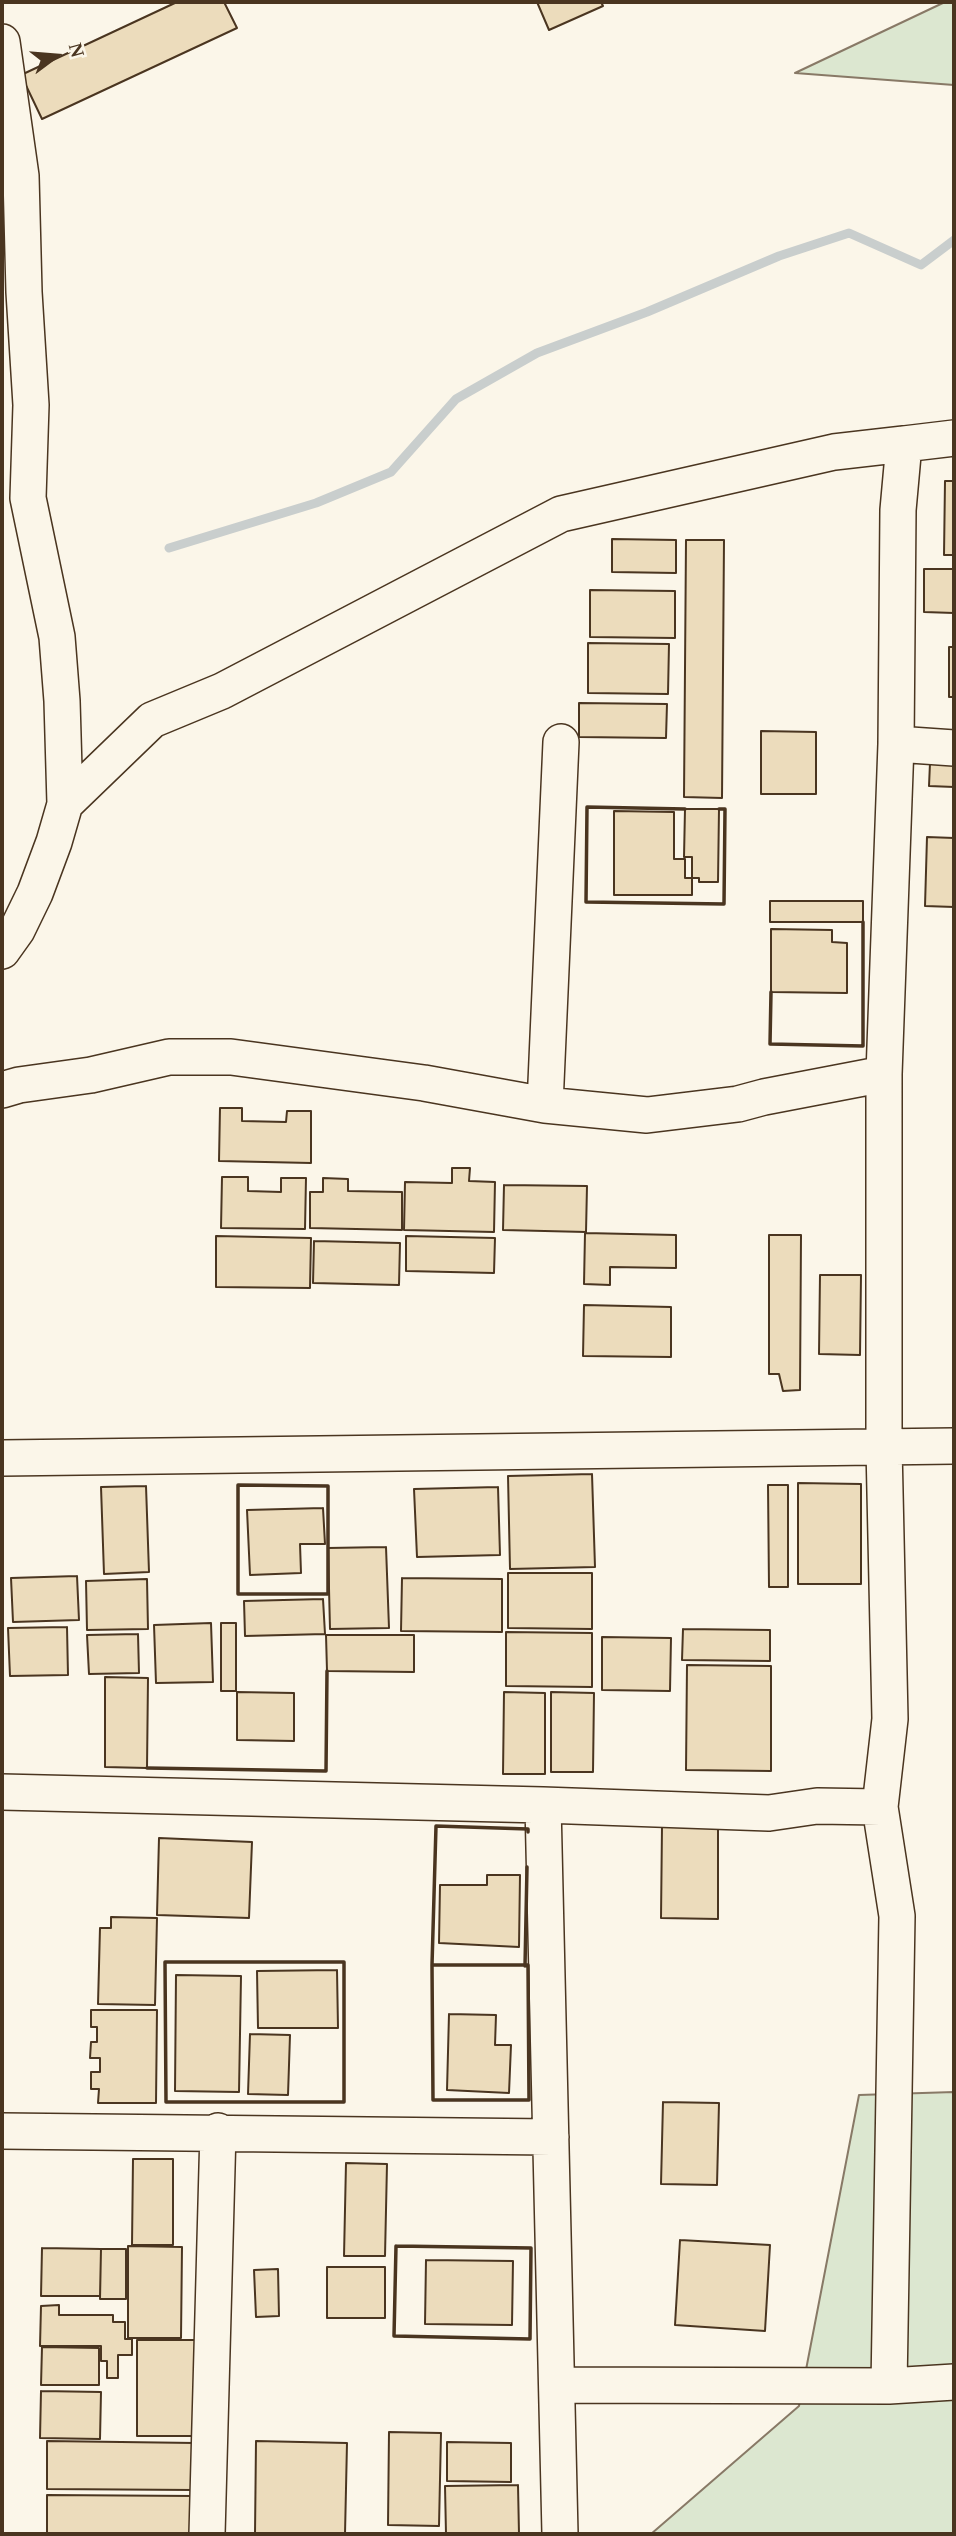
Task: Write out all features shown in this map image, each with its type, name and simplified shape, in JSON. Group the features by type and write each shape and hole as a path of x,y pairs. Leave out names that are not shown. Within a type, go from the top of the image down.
{"street":[{"path":"2,42 21,176 31,405 27,498 57,637 65,804 35,893 17,930 2,951"},
{"path":"65,804 152,720 222,691 561,514 834,453 954,438"},
{"path":"889,2386 897,1916 880,1807 890,1719 884,1447 884,1074 896,744 898,510 904,444"},
{"path":"545,1105 561,742"},
{"path":"896,744 954,748"},
{"path":"2,1090 19,1085 91,1075 169,1057 230,1057 424,1083 545,1105 648,1115 738,1104 884,1074"},
{"path":"2,1458 954,1446"},
{"path":"2,1792 543,1805 769,1814 817,1806 880,1807"},
{"path":"543,1805 560,2534"},
{"path":"2,2131 551,2137"},
{"path":"207,2534 218,2132"},
{"path":"557,2385 889,2386 954,2382"}],"green space":[{"path":"945,2 954,2 954,85 795,73"},
{"path":"954,2092 954,2534 651,2534 799,2406 859,2095"}],"building":[{"path":"177,2 224,2 237,28 42,119 21,75"},
{"path":"537,2 601,2 603,6 549,30"},
{"path":"945,481 954,481 954,555 944,555"},
{"path":"612,539 676,540 676,573 612,572"},
{"path":"686,540 724,540 722,798 684,797"},
{"path":"924,569 954,569 954,613 924,612"},
{"path":"590,590 675,591 675,638 590,637"},
{"path":"588,643 669,644 668,694 588,693"},
{"path":"949,647 954,647 954,697 949,697"},
{"path":"579,703 667,704 666,738 579,737"},
{"path":"761,731 816,732 816,794 761,794"},
{"path":"930,763 954,764 954,787 929,786"},
{"path":"685,809 719,809 718,882 699,882 699,878 692,878 692,857 684,857"},
{"path":"614,811 674,812 674,859 685,859 685,878 692,878 692,895 614,895"},
{"path":"927,837 954,838 954,907 925,906"},
{"path":"770,901 863,901 863,922 770,922"},
{"path":"771,929 832,930 832,942 847,943 847,993 771,992"},
{"path":"220,1108 242,1108 242,1121 286,1122 287,1111 311,1111 311,1163 219,1161"},
{"path":"452,1168 470,1168 469,1181 495,1182 494,1232 404,1230 405,1182 452,1183"},
{"path":"222,1177 248,1177 248,1191 281,1192 281,1178 306,1178 305,1229 221,1228"},
{"path":"323,1178 348,1179 348,1191 402,1192 402,1230 310,1228 310,1192 323,1192"},
{"path":"504,1185 587,1186 586,1232 503,1230"},
{"path":"585,1233 676,1235 676,1268 610,1267 610,1285 584,1284"},
{"path":"769,1235 801,1235 800,1390 783,1391 779,1374 769,1374"},
{"path":"216,1236 311,1238 310,1288 216,1287"},
{"path":"406,1236 495,1238 494,1273 406,1271"},
{"path":"314,1241 400,1243 399,1285 313,1283"},
{"path":"820,1275 861,1275 860,1355 819,1354"},
{"path":"584,1305 671,1307 671,1357 583,1356"},
{"path":"592,1474 595,1567 510,1569 508,1476"},
{"path":"798,1483 861,1484 861,1584 798,1584"},
{"path":"768,1485 788,1485 788,1587 769,1587"},
{"path":"146,1486 149,1572 104,1574 101,1487"},
{"path":"498,1487 500,1555 417,1557 414,1489"},
{"path":"323,1508 325,1544 300,1544 301,1573 250,1575 247,1510"},
{"path":"386,1547 389,1628 330,1629 328,1548"},
{"path":"508,1573 592,1573 592,1629 508,1628"},
{"path":"77,1576 79,1620 13,1622 11,1578"},
{"path":"402,1578 502,1579 502,1632 401,1631"},
{"path":"147,1579 148,1629 87,1630 86,1581"},
{"path":"323,1599 325,1634 245,1636 244,1601"},
{"path":"211,1623 213,1682 156,1683 154,1625"},
{"path":"221,1623 236,1623 236,1691 221,1691"},
{"path":"67,1627 68,1675 10,1676 8,1628"},
{"path":"683,1629 770,1630 770,1661 682,1660"},
{"path":"506,1632 592,1633 592,1687 506,1686"},
{"path":"138,1634 139,1673 89,1674 87,1635"},
{"path":"326,1635 414,1635 414,1672 327,1671"},
{"path":"602,1637 671,1638 670,1691 602,1690"},
{"path":"687,1665 771,1666 771,1771 686,1770"},
{"path":"105,1677 148,1678 147,1768 105,1767"},
{"path":"237,1692 294,1693 294,1741 237,1740"},
{"path":"504,1692 545,1693 545,1774 503,1774"},
{"path":"551,1692 594,1693 593,1772 551,1772"},
{"path":"662,1826 718,1826 718,1919 661,1918"},
{"path":"159,1838 252,1842 249,1918 157,1915"},
{"path":"487,1875 520,1875 519,1947 439,1943 440,1885 487,1885"},
{"path":"111,1917 157,1918 155,2005 98,2004 100,1928 111,1928"},
{"path":"337,1970 338,2028 258,2028 257,1971"},
{"path":"176,1975 241,1976 239,2092 175,2091"},
{"path":"91,2010 157,2010 156,2103 98,2103 99,2089 91,2089 91,2072 100,2072 100,2058 90,2058 91,2042 97,2042 97,2027 91,2027"},
{"path":"449,2014 496,2015 495,2045 511,2045 509,2093 447,2090"},
{"path":"250,2034 290,2035 288,2095 248,2094"},
{"path":"663,2102 719,2103 717,2185 661,2184"},
{"path":"133,2159 173,2159 173,2245 132,2245"},
{"path":"346,2163 387,2164 385,2256 344,2256"},
{"path":"680,2240 770,2245 765,2331 675,2325"},
{"path":"128,2246 182,2247 181,2338 128,2338"},
{"path":"42,2248 101,2249 100,2296 41,2296"},
{"path":"101,2249 126,2249 126,2299 100,2299"},
{"path":"426,2260 513,2261 512,2325 425,2324"},
{"path":"327,2267 385,2267 385,2318 327,2318"},
{"path":"278,2269 279,2316 256,2317 254,2270"},
{"path":"59,2305 59,2315 113,2315 113,2322 125,2322 125,2339 132,2339 132,2355 118,2355 118,2378 107,2378 107,2361 101,2361 101,2346 40,2346 41,2306"},
{"path":"137,2340 195,2340 195,2436 137,2436"},
{"path":"42,2347 99,2348 99,2385 41,2385"},
{"path":"41,2391 101,2392 100,2439 40,2438"},
{"path":"389,2432 441,2433 439,2526 388,2525"},
{"path":"47,2441 195,2443 194,2490 47,2489"},
{"path":"256,2441 347,2443 345,2534 255,2534"},
{"path":"447,2442 511,2443 511,2482 447,2481"},
{"path":"518,2485 519,2534 446,2534 445,2486"},
{"path":"47,2495 194,2496 194,2534 47,2534"}],"waterway":[{"path":"169,548 316,503 391,472 456,399 537,353 647,312 779,256 849,233 921,265 954,240"}],"wall":[{"path":"685,809 587,807 586,902 724,904 725,809 719,809"},
{"path":"771,992 770,1044 863,1046 863,922"},
{"path":"238,1485 328,1486 328,1594 238,1594 238,1485"},
{"path":"147,1768 326,1771 327,1671"},
{"path":"432,1965 436,1826 528,1829 528,1832"},
{"path":"525,1966 527,1867"},
{"path":"165,1962 344,1962 344,2102 166,2102 165,1962"},
{"path":"432,1965 528,1965 529,2100 433,2100 432,1965"},
{"path":"396,2246 531,2248 530,2339 394,2336 396,2246"}]}
